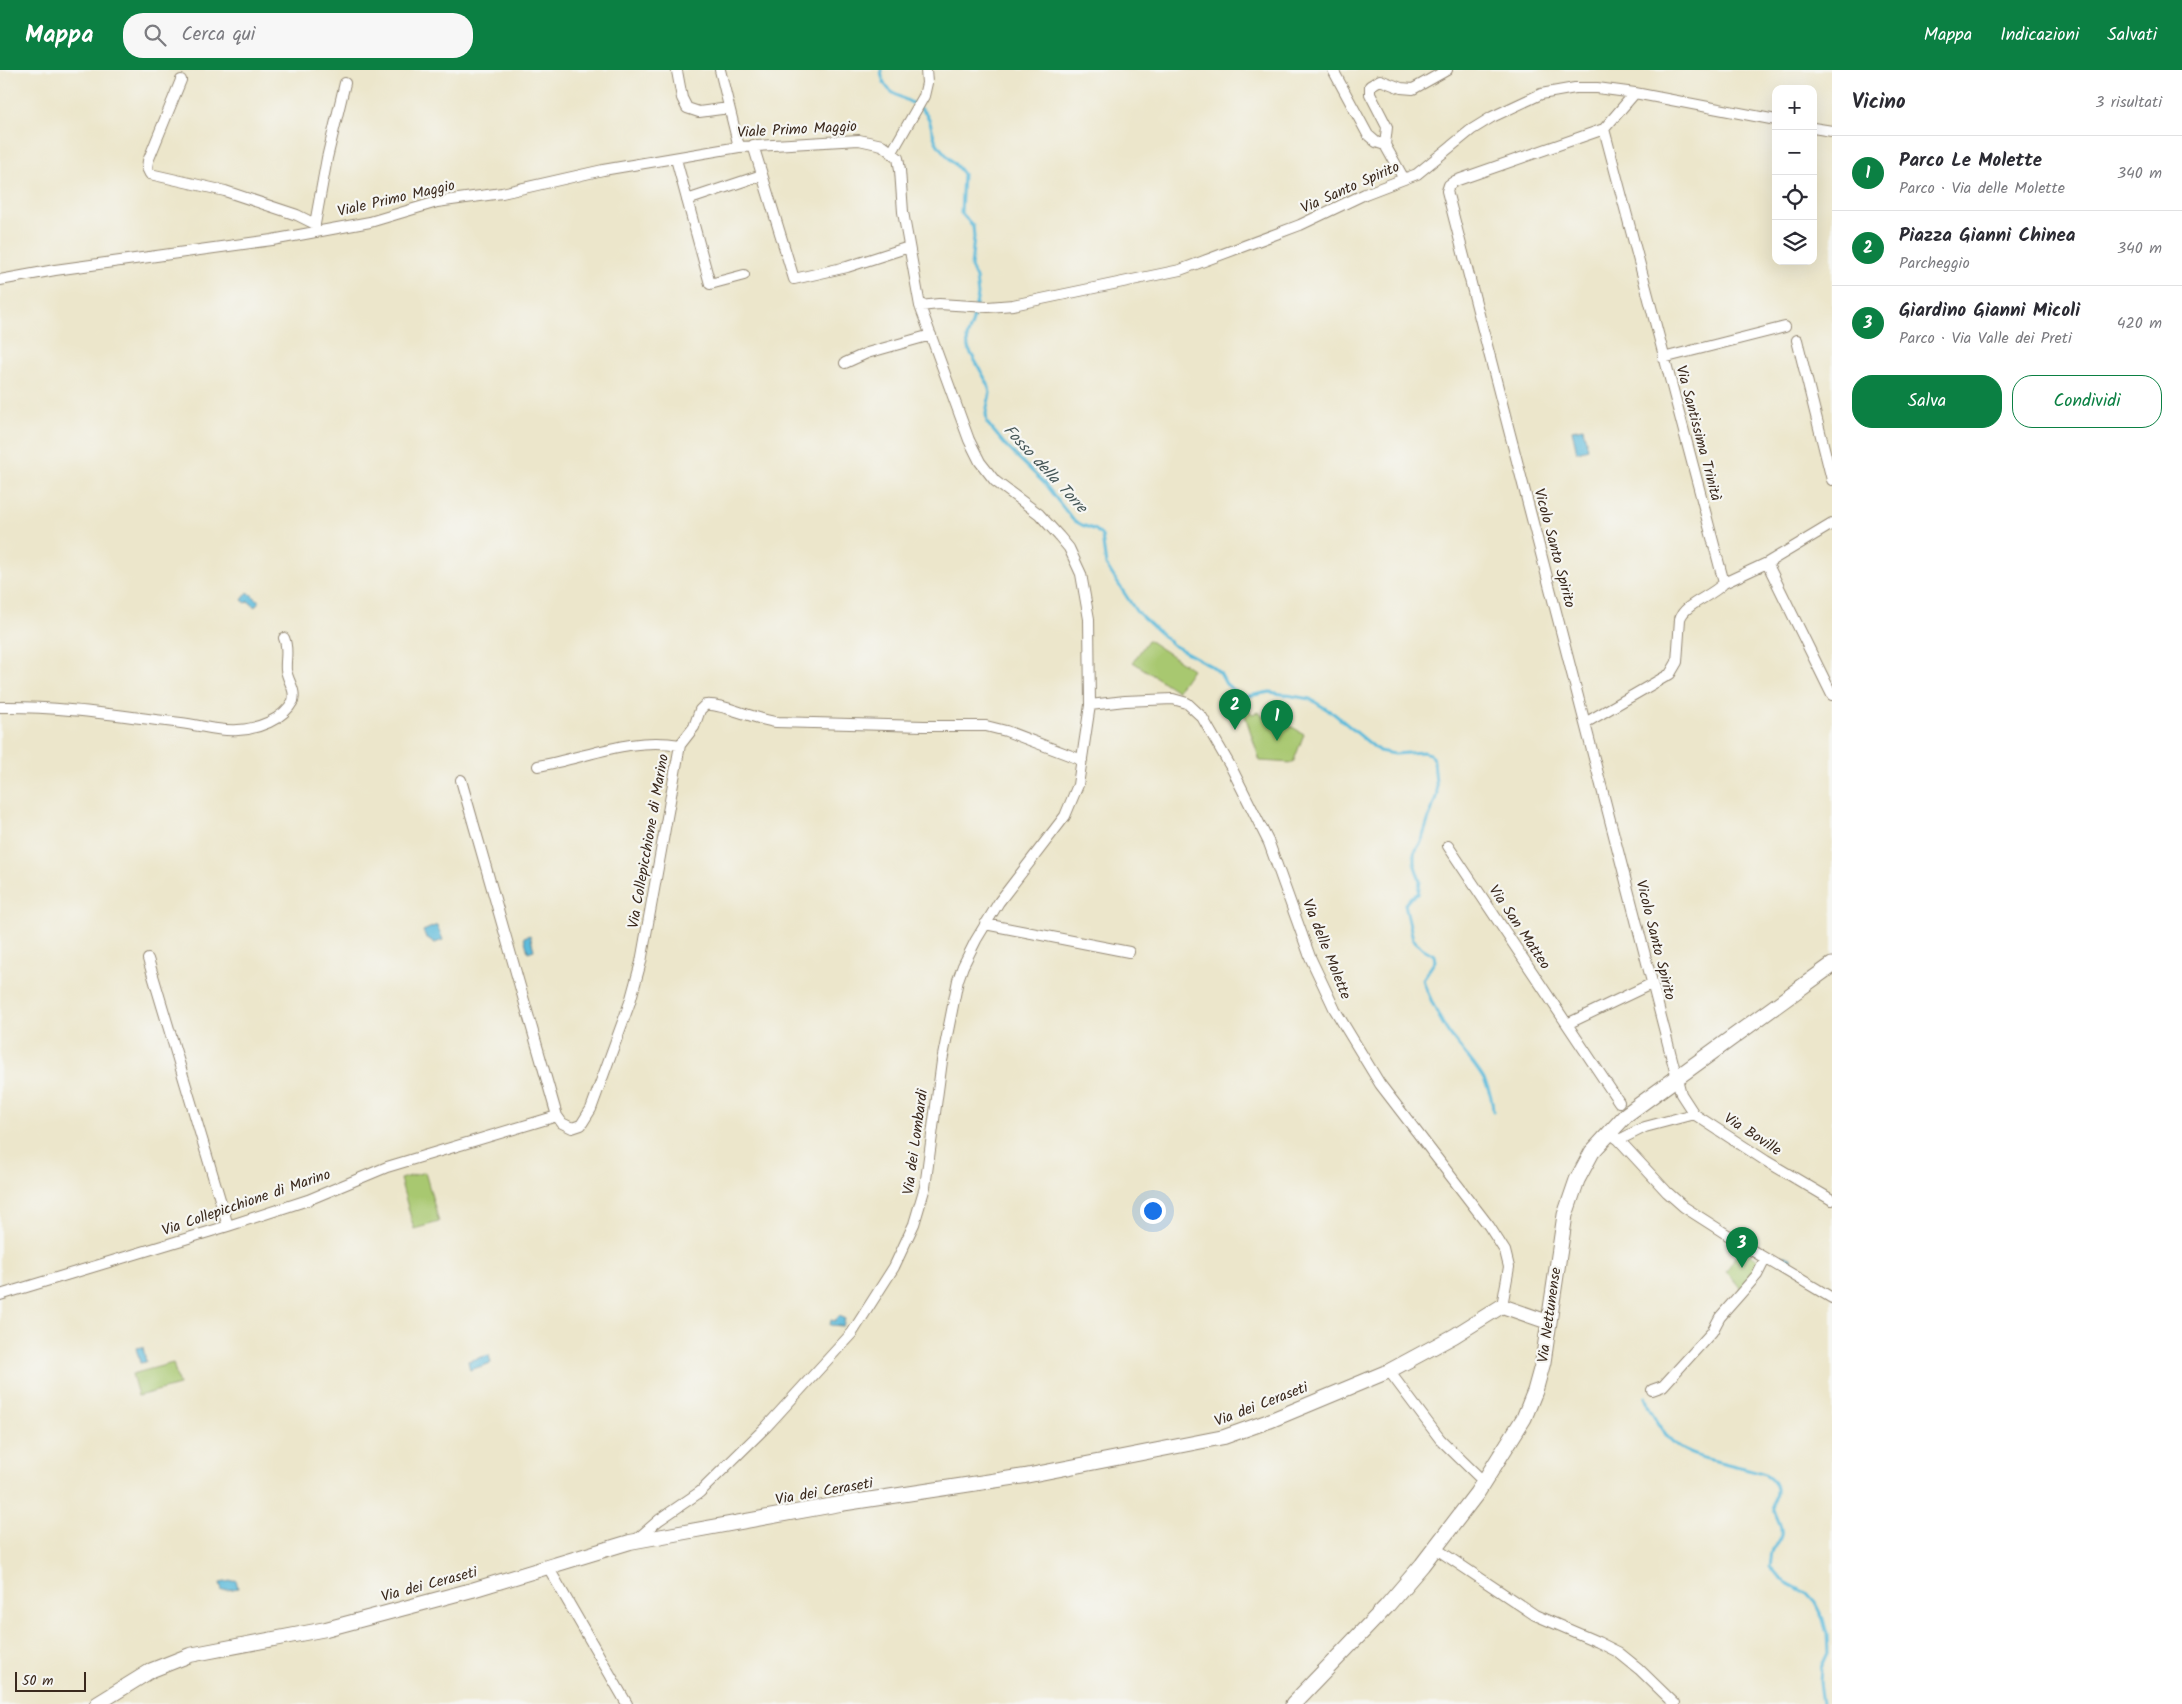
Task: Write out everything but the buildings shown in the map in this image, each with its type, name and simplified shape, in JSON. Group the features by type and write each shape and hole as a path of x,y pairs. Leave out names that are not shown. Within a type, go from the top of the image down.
{"main road":[{"name":"Via Nettunense","path":"1293,1704 1386,1607 1435,1548 1484,1482 1507,1446 1532,1400 1541,1372 1568,1204 1587,1160 1614,1136 1627,1114 1832,965"}],"street":[{"path":"720,70 739,146"},
{"path":"926,70 927,85 892,152 898,158 900,165 903,212 920,306 957,410 980,462 1005,490 1049,524 1069,548 1079,568 1090,619 1090,705"},
{"path":"1333,70 1368,135 1376,142 1385,145"},
{"path":"1404,179 1385,145 1387,127 1370,94 1372,84 1380,80 1401,88 1413,89 1446,70"},
{"path":"677,71 682,98 687,108 696,112 729,108"},
{"path":"181,80 149,157 147,168 150,174 224,191 302,217 315,227 327,158 345,83"},
{"name":"Via Santo Spirito","path":"920,306 939,304 976,307 1026,303 1180,270 1300,225 1425,169 1471,130 1492,117 1541,94 1586,87 1635,93 1772,119"},
{"path":"1604,129 1635,93"},
{"name":"Via Santissima Trinità","path":"1604,129 1724,583"},
{"name":"Vicolo Santo Spirito","path":"1604,129 1455,181 1449,185 1447,191 1629,888 1651,984 1677,1077"},
{"path":"1817,129 1832,131"},
{"name":"Viale Primo Maggio","path":"0,280 257,242 315,227 370,222 437,202 502,193 603,170 676,159 739,146 858,140 878,143 892,152"},
{"path":"753,145 794,279 847,267 909,247"},
{"path":"676,159 710,284 744,275"},
{"path":"688,200 762,175"},
{"path":"1663,358 1785,328"},
{"path":"845,363 867,353 931,335"},
{"path":"1797,340 1832,480"},
{"path":"1585,723 1672,672 1677,662 1682,612 1712,595 1724,583 1767,563 1832,524"},
{"path":"1767,563 1832,695"},
{"path":"0,707 111,715 184,723 226,730 256,727 272,720 293,701 294,693 287,672 287,648 284,638"},
{"name":"Via delle Molette","path":"1090,705 1173,699 1186,703 1202,717 1232,769 1267,838 1286,885 1310,957 1335,1010 1380,1084 1505,1251 1509,1267 1502,1306"},
{"name":"Via Collepicchione di Marino","path":"0,1295 308,1200 387,1166 557,1116 562,1123 572,1128 578,1127 586,1117 630,1002 643,954 680,745 694,727 705,705 711,704 776,722 993,727 1082,760"},
{"name":"Via dei Lombardi","path":"636,1541 654,1524 707,1486 766,1427 852,1333 894,1267 914,1224 925,1187 942,1061 958,980 970,951 985,924 1014,881 1065,816 1075,793 1090,705"},
{"path":"538,766 567,761 627,744 661,742 680,745"},
{"path":"461,780 557,1116"},
{"name":"Via San Matteo","path":"1448,846 1619,1102"},
{"path":"985,924 1129,952"},
{"path":"148,958 228,1226"},
{"path":"1567,1024 1651,984"},
{"name":"Via Boville","path":"1677,1077 1682,1098 1694,1114 1750,1151 1832,1200"},
{"path":"1694,1114 1614,1136 1679,1203 1766,1259 1832,1298"},
{"path":"1652,1390 1663,1386 1713,1330 1721,1315 1757,1275 1766,1259"},
{"path":"1502,1306 1548,1322"},
{"name":"Via dei Ceraseti","path":"97,1704 152,1670 190,1655 316,1632 548,1568 636,1541 840,1504 1025,1476 1208,1441 1252,1428 1389,1370 1454,1336 1502,1306"},
{"path":"1389,1370 1440,1439 1484,1482"},
{"path":"1435,1548 1535,1615 1618,1652 1643,1672 1675,1704"},
{"path":"548,1568 627,1704"}],"green space":[{"path":"1148,640 1192,669 1177,691 1133,662"},
{"path":"1243,709 1249,710 1252,714 1259,712 1262,716 1287,724 1304,734 1293,763 1260,761"},
{"path":"425,1172 439,1222 414,1229 400,1179"},
{"path":"1742,1248 1758,1259 1759,1265 1741,1289 1726,1271"},
{"path":"173,1363 179,1385 138,1396 132,1374"}],"water":[{"path":"1583,428 1588,449 1577,452 1572,430"},
{"path":"248,592 259,601 255,607 248,601 246,603 242,600"},
{"path":"437,925 443,940 435,943 426,937 423,931"},
{"path":"530,935 534,950 528,952 524,937"},
{"path":"1782,1255 1791,1258 1791,1264 1787,1266 1779,1261"},
{"path":"839,1316 845,1319 843,1326 830,1325 831,1320 835,1321"},
{"path":"143,1347 146,1362 140,1363 136,1348"},
{"path":"489,1355 491,1363 470,1370 468,1361"},
{"path":"236,1580 238,1588 222,1591 220,1583"}],"waterway":[{"name":"Fosso della Torre","path":"881,70 883,80 892,92 919,107 925,113 938,145 963,174 961,213 973,226 974,237 971,267 976,278 978,295 972,324 967,337 968,348 988,384 990,393 986,413 987,423 1006,446 1044,483 1073,520 1096,530 1102,536 1106,565 1136,611 1173,645 1213,667 1220,673 1226,684 1243,697 1270,692 1310,699 1333,713 1379,751 1394,754 1423,752 1430,754 1434,761 1437,794 1421,842 1414,853 1414,863 1420,881 1418,894 1411,897 1405,904 1413,939 1422,948 1434,955 1435,961 1423,979 1425,986 1446,1029 1484,1079 1492,1100 1493,1111"},
{"name":"Fosso della Torre","path":"1645,1397 1663,1432 1673,1442 1697,1456 1761,1473 1770,1478 1775,1484 1774,1509 1780,1525 1781,1535 1772,1552 1770,1567 1780,1579 1806,1593 1815,1603 1823,1619 1827,1634 1828,1653 1821,1668 1820,1682 1823,1704"}],"place":[{"name":"Piazza Gianni Chinea","path":"1235,730"},
{"name":"Parco Le Molette","path":"1277,741"},
{"name":"Giardino Gianni Micoli","path":"1742,1268"}]}
